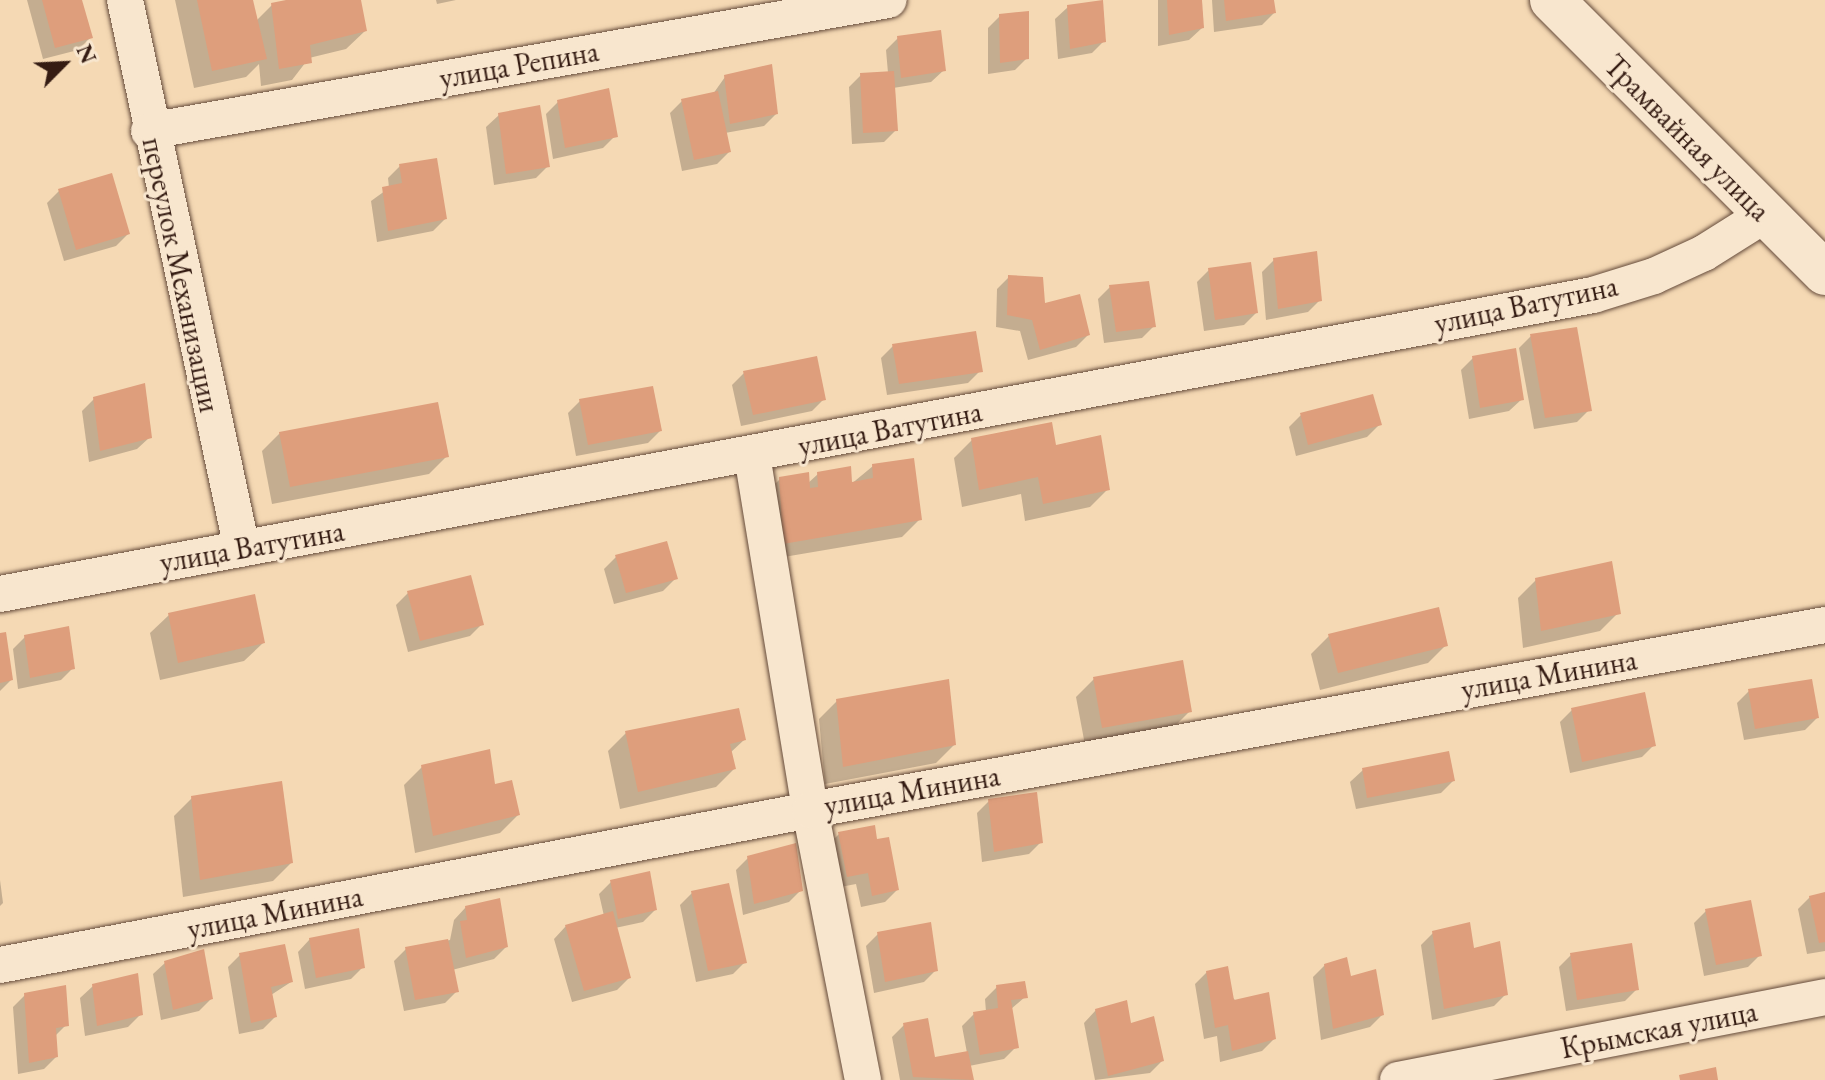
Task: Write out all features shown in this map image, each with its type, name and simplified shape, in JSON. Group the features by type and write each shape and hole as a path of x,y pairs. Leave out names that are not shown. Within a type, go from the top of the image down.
{"street":[{"name":"переулок Механизации","path":"125,0 149,131 242,549"},
{"name":"улица Репина","path":"149,131 888,0"},
{"name":"Трамвайная улица","path":"1552,0 1763,216 1825,273"},
{"name":"улица Ватутина","path":"0,594 1593,295 1691,259 1763,216"},
{"path":"752,455 810,810 863,1080"},
{"name":"улица Минина","path":"0,965 810,810 1825,625"},
{"name":"Крымская улица","path":"1398,1080 1825,997"}],"building":[{"path":"42,0 82,0 93,38 55,48"},
{"path":"197,0 253,0 267,59 212,71"},
{"path":"286,0 361,0 367,31 310,45 312,63 279,69 271,3"},
{"path":"1103,0 1106,42 1070,49 1067,5"},
{"path":"1167,0 1202,0 1204,28 1169,35"},
{"path":"1224,0 1274,0 1276,13 1226,21"},
{"path":"1029,11 1029,59 1000,63 999,14"},
{"path":"941,30 946,71 901,78 897,36"},
{"path":"772,64 778,114 730,124 724,75"},
{"path":"894,71 898,131 863,133 860,73"},
{"path":"609,88 618,137 565,148 557,100"},
{"path":"718,91 731,152 694,160 681,99"},
{"path":"540,105 550,167 506,174 498,113"},
{"path":"437,158 447,219 388,231 382,187 402,183 399,164"},
{"path":"112,173 130,234 76,250 58,189"},
{"path":"1317,251 1322,301 1278,309 1273,258"},
{"path":"1251,262 1258,313 1215,320 1208,268"},
{"path":"1008,275 1043,277 1045,303 1080,294 1090,335 1040,350 1032,320 1007,315"},
{"path":"1149,281 1156,327 1116,332 1109,285"},
{"path":"1577,327 1592,411 1545,418 1530,334"},
{"path":"976,331 983,372 899,384 892,344"},
{"path":"1516,348 1524,400 1480,408 1472,356"},
{"path":"817,356 826,400 753,415 743,371"},
{"path":"145,383 152,438 100,451 93,397"},
{"path":"653,386 662,431 588,445 579,399"},
{"path":"1373,394 1382,425 1308,445 1300,413"},
{"path":"438,402 449,457 290,487 279,432"},
{"path":"1052,422 1056,445 1101,435 1110,490 1043,504 1038,477 979,490 971,438"},
{"path":"914,458 922,520 783,544 779,477 809,472 810,488 818,487 817,472 851,466 852,482 873,478 872,464"},
{"path":"667,541 678,579 626,593 615,555"},
{"path":"1612,561 1621,614 1541,631 1535,578"},
{"path":"471,575 484,625 420,641 407,591"},
{"path":"255,594 265,643 178,663 168,613"},
{"path":"1439,607 1448,646 1338,673 1328,634"},
{"path":"69,626 75,669 30,678 24,635"},
{"path":"6,632 13,680 0,683 0,633"},
{"path":"1183,660 1192,712 1102,728 1093,677"},
{"path":"949,679 956,745 843,767 836,699"},
{"path":"1812,679 1819,718 1755,729 1748,689"},
{"path":"1645,692 1656,746 1582,762 1571,708"},
{"path":"739,708 746,740 730,744 736,769 638,792 625,731"},
{"path":"490,749 495,784 512,780 520,815 433,836 421,765"},
{"path":"1449,751 1455,781 1367,798 1362,768"},
{"path":"282,781 293,863 200,880 191,796"},
{"path":"1037,792 1043,843 994,852 988,799"},
{"path":"875,825 877,839 889,837 899,890 872,896 868,873 847,877 838,832"},
{"path":"796,843 803,891 754,904 747,856"},
{"path":"650,871 657,910 618,919 610,880"},
{"path":"729,883 747,963 708,971 691,891"},
{"path":"1825,892 1825,942 1819,943 1809,896"},
{"path":"500,898 508,947 466,958 460,921 467,920 465,906"},
{"path":"1751,900 1762,956 1716,965 1705,909"},
{"path":"613,911 631,978 584,991 565,925"},
{"path":"931,922 938,971 885,982 877,932"},
{"path":"1470,922 1474,948 1500,941 1508,995 1444,1009 1432,931"},
{"path":"359,928 365,968 316,978 309,938"},
{"path":"448,939 459,992 415,1000 405,947"},
{"path":"1632,943 1639,990 1577,1000 1570,953"},
{"path":"285,944 293,982 271,987 277,1017 251,1023 239,953"},
{"path":"204,949 213,999 173,1010 164,961"},
{"path":"1347,957 1351,976 1376,969 1384,1015 1333,1029 1324,964"},
{"path":"1228,966 1234,1000 1269,992 1276,1039 1232,1051 1228,1025 1215,1028 1206,971"},
{"path":"138,973 143,1015 97,1026 92,984"},
{"path":"1025,981 1028,998 1011,1000 1019,1048 980,1055 973,1012 998,1008 996,985"},
{"path":"66,985 69,1026 56,1028 58,1057 29,1063 24,993"},
{"path":"1127,1000 1131,1023 1154,1016 1164,1061 1108,1076 1095,1009"},
{"path":"928,1018 935,1057 968,1051 974,1080 913,1077 903,1023"},
{"path":"1716,1067 1718,1080 1680,1080 1679,1075"}]}
